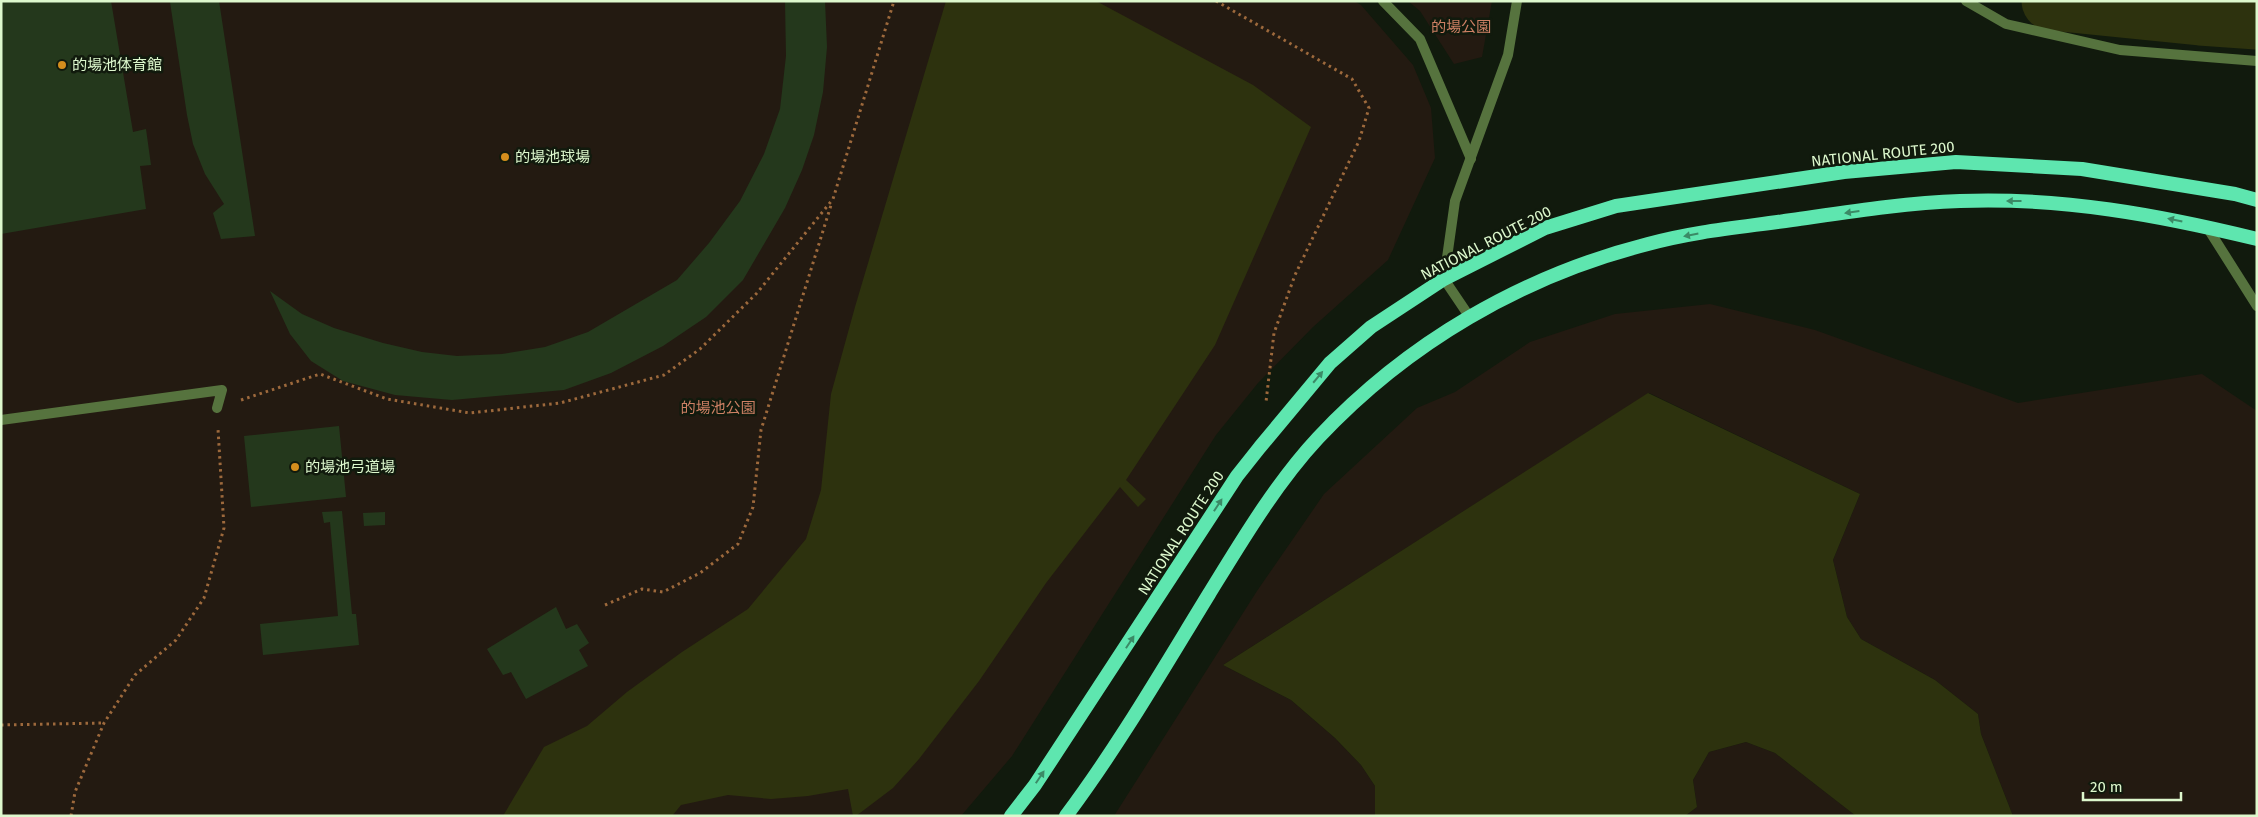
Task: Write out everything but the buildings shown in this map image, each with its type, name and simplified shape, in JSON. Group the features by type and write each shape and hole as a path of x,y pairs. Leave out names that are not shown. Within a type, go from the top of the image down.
{"highway":[{"name":"NATIONAL ROUTE 200","path":"1011,816 1035,785 1237,476 1330,363 1371,327 1444,279 1546,228 1616,206 1844,172 1956,162 2082,169 2235,194 2257,200"},
{"path":"1066,816 1104,765 1239,546 1316,440 1369,390 1431,340 1469,316 1543,278 1649,243 1705,232 1900,205 1960,201 2034,202 2148,215 2257,239"}],"street":[{"path":"1383,1 1420,39 1471,159"},
{"path":"1469,316 1444,279 1455,201 1508,55 1517,1"},
{"path":"1966,1 2006,24 2120,50 2257,61"},
{"path":"2207,227 2257,306"},
{"path":"1,420 222,390 217,408"}],"path":[{"path":"606,606 642,588 663,592 700,573 738,544 753,508 761,430 894,1"},
{"path":"1216,1 1352,79 1369,108 1359,141 1296,275 1274,333 1265,408"},
{"path":"71,816 75,792 104,723 135,675 176,640 204,598 224,528 217,408 320,374 387,399 470,413 560,403 664,375 700,348 757,293 833,199"},
{"path":"1,725 104,723"}],"green space":[{"name":"的場池公園","path":"1,1 1354,1 1361,5 1413,65 1431,108 1435,158 1388,260 1313,327 1258,383 1216,435 1012,756 961,816 1,816"},
{"name":"的場公園","path":"1408,1 1492,1 1482,57 1454,64 1420,11"},
{"path":"1710,304 1815,330 2018,403 2202,374 2257,411 2257,816 2013,816 1981,734 1978,714 1935,680 1861,639 1847,617 1833,560 1860,494 1649,393 1223,665 1291,700 1335,738 1361,765 1375,786 1375,816 1114,816 1257,591 1324,494 1417,408 1455,392 1530,342 1615,314"},
{"path":"1746,742 1775,753 1856,816 1685,816 1697,807 1693,780 1709,752"}],"shaded area":[{"path":"946,1 1096,1 1253,85 1311,127 1215,345 1126,480 1146,499 1138,507 1120,487 1046,583 979,681 919,759 893,788 856,816 853,816 848,789 808,796 771,799 728,795 681,805 672,816 503,816 544,747 587,726 627,692 682,652 748,609 806,539 821,490 831,394"},
{"path":"1648,393 1860,494 1833,560 1847,617 1861,639 1935,680 1978,714 1981,734 2013,816 1856,816 1775,753 1746,742 1709,752 1693,780 1697,807 1685,816 1375,816 1375,786 1361,765 1335,738 1291,700 1223,665"}],"waterway":[{"path":"2051,1 2257,20"}],"place":[{"name":"的場池体育館","path":"62,65"},
{"name":"的場池球場","path":"505,157"},
{"name":"的場池弓道場","path":"295,467"}]}
